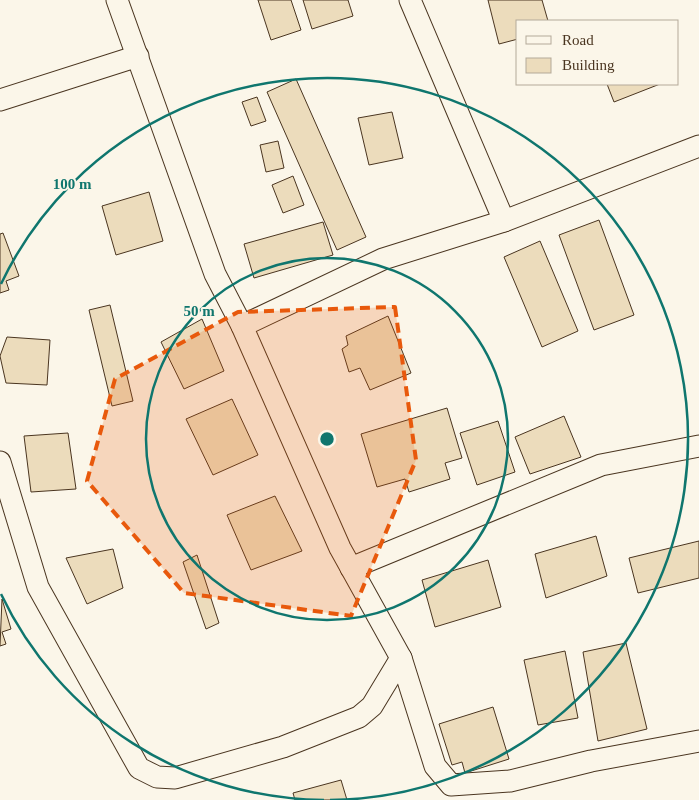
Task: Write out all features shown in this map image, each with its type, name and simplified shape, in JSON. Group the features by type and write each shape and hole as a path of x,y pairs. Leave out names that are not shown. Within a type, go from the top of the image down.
{"street":[{"path":"117,0 215,274 242,326 336,539 402,658 435,766 451,785 510,782 591,761 699,741"},
{"path":"410,0 504,221"},
{"path":"0,100 138,56"},
{"path":"242,326 383,259 504,221 699,146"},
{"path":"351,568 602,465 699,446"},
{"path":"0,462 38,587 139,768 157,777 175,778 283,747 359,717 372,706 402,658"}],"highlighted area":[{"path":"395,307 416,460 351,616 184,593 87,481 115,379 238,312"}],"building":[{"path":"258,0 291,0 301,30 271,40"},
{"path":"303,0 348,0 353,16 312,29"},
{"path":"488,0 542,0 548,20 516,20 516,40 499,44"},
{"path":"296,79 366,237 337,250 267,92"},
{"path":"607,85 657,85 614,102"},
{"path":"257,97 266,121 251,126 242,102"},
{"path":"392,112 403,158 369,165 358,118"},
{"path":"278,141 284,168 266,172 260,145"},
{"path":"293,176 304,205 283,213 272,185"},
{"path":"149,192 163,241 116,255 102,206"},
{"path":"599,220 634,315 594,330 559,235"},
{"path":"323,222 333,255 254,278 244,244"},
{"path":"3,233 19,276 6,281 9,290 0,293 0,234"},
{"path":"540,241 578,331 542,347 504,257"},
{"path":"110,305 133,401 112,406 89,310"},
{"path":"388,316 411,373 370,390 360,368 349,372 342,349 348,345 346,336"},
{"path":"202,319 224,371 184,389 161,342"},
{"path":"7,337 50,340 47,385 6,383 0,356"},
{"path":"232,399 258,455 213,475 186,419"},
{"path":"447,408 462,458 445,463 450,479 409,492 405,479 377,487 361,434"},
{"path":"564,416 581,457 530,474 515,437"},
{"path":"498,421 515,472 477,485 460,433"},
{"path":"68,433 76,489 31,492 24,436"},
{"path":"275,496 302,551 251,570 227,515"},
{"path":"596,536 607,576 546,598 535,554"},
{"path":"699,541 699,578 638,593 629,558"},
{"path":"113,549 123,588 87,604 66,558"},
{"path":"197,555 219,623 206,629 183,562"},
{"path":"488,560 501,607 435,627 422,580"},
{"path":"2,599 11,629 2,632 6,644 0,646"},
{"path":"626,643 647,729 598,741 583,652"},
{"path":"565,651 578,718 538,725 524,660"},
{"path":"493,707 509,759 465,773 462,762 452,765 439,724"},
{"path":"341,780 347,800 295,800 293,793"}]}
